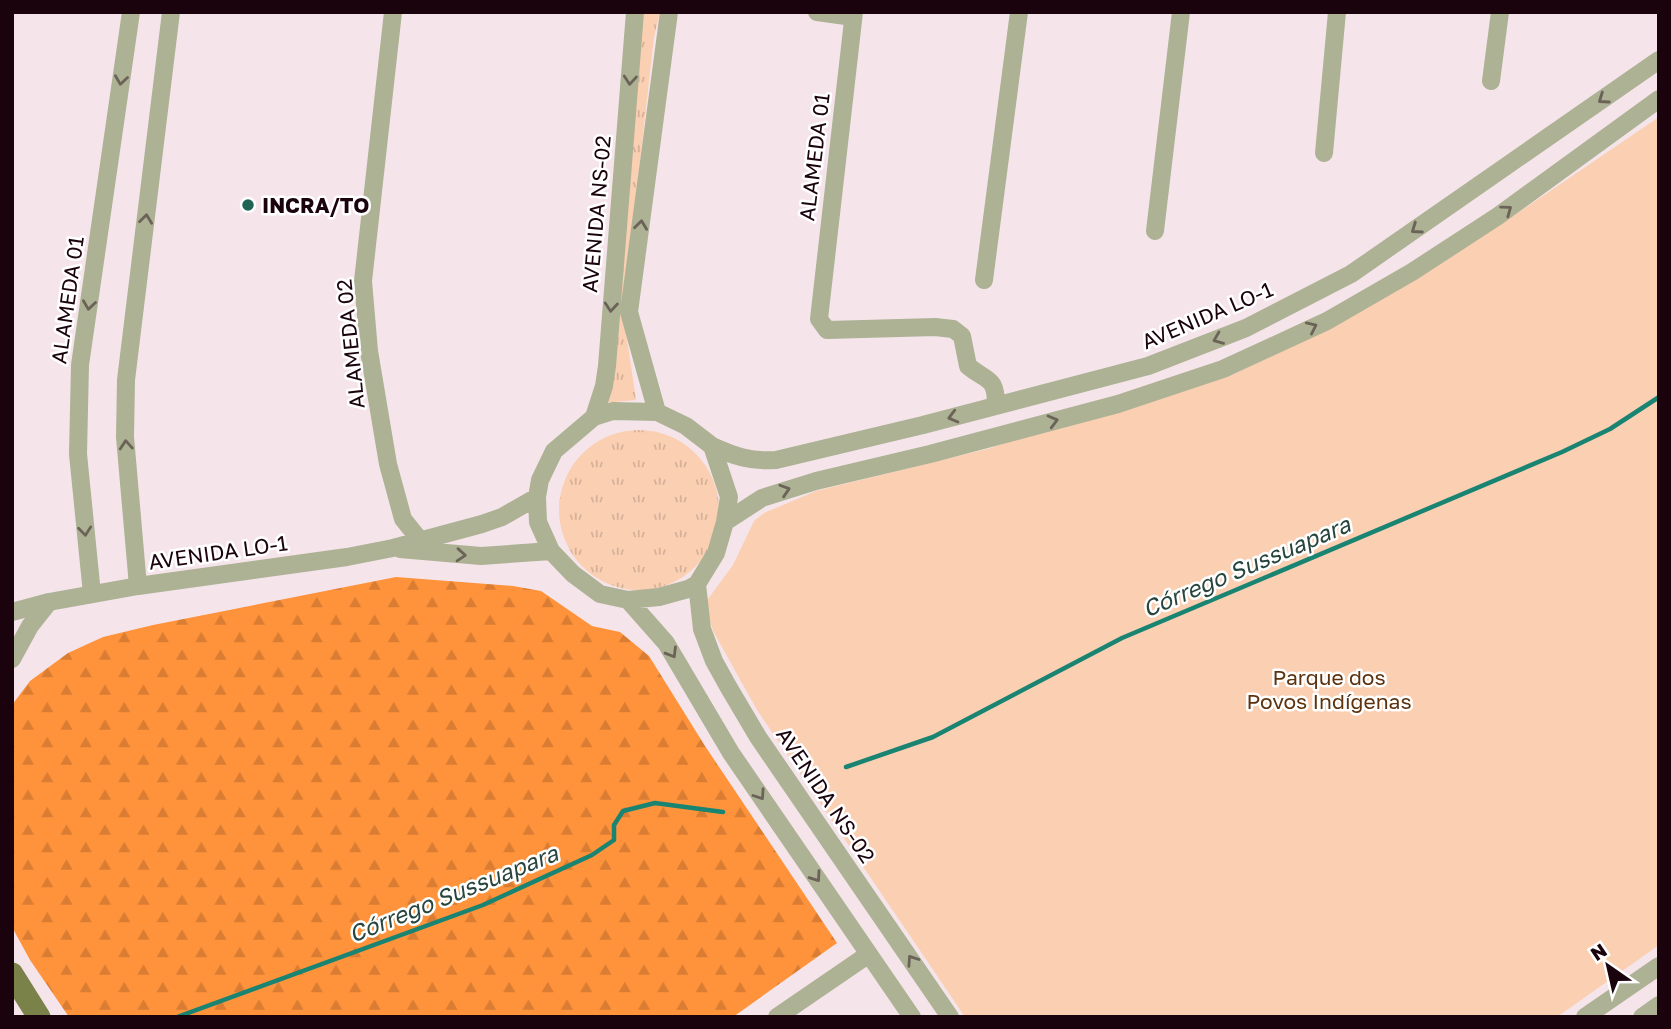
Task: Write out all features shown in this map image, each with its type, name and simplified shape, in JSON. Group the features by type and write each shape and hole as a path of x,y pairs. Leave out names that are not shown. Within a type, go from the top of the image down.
{"main road":[{"path":"12,974 39,1017"}],"street":[{"name":"ALAMEDA 01","path":"92,594 78,454 80,365 131,12"},
{"path":"138,586 125,437 127,380 171,12"},
{"name":"ALAMEDA 02","path":"393,12 363,281 369,351 388,464 403,519 419,539"},
{"name":"AVENIDA NS-02","path":"594,417 607,366 635,12"},
{"name":"AVENIDA NS-02","path":"657,412 629,312 669,12"},
{"path":"817,12 854,15"},
{"path":"984,280 1019,12"},
{"path":"1155,231 1181,12"},
{"path":"1324,153 1337,12"},
{"path":"1491,81 1500,12"},
{"name":"ALAMEDA 01","path":"854,15 819,319 827,330 934,327 953,329 962,336 968,366 986,376 995,388 996,405"},
{"name":"AVENIDA LO-1","path":"712,446 738,457 757,461 776,460 1157,363 1246,328 1351,274 1659,60"},
{"path":"725,522 762,498 805,484 1118,404 1223,369 1327,321 1412,272 1499,216 1659,99"},
{"path":"613,411 657,412 686,426 712,446 729,497 716,553 697,584 688,589 659,597 628,600 600,594 573,574 551,551 538,522 537,497 540,480 554,451 594,417 613,411"},
{"name":"AVENIDA LO-1","path":"12,612 49,602 138,586 347,557 393,548 502,517 537,497"},
{"name":"AVENIDA LO-1","path":"393,548 481,556 551,551"},
{"name":"AVENIDA NS-02","path":"697,584 699,620 714,661 769,753 950,1017"},
{"path":"628,600 669,648 708,717 912,1017"},
{"path":"12,659 30,626 49,602"},
{"path":"777,1017 869,954"},
{"path":"1585,1017 1659,966"},
{"path":"1642,1017 1659,1005"}],"green space":[{"path":"642,12 660,12 654,37 623,312 636,400 605,403"},
{"name":"Parque dos Povos Indígenas","path":"1659,117 1659,945 1557,1017 965,1017 757,710 713,631 707,610 708,599 733,565 754,521 764,513 816,491 991,448 1041,430 1123,410 1234,374 1336,324 1497,227"},
{"path":"639,430 670,436 696,453 713,479 719,510 713,541 696,567 670,584 639,590 608,584 582,567 565,541 559,510 565,479 582,453 608,436"},
{"path":"396,577 513,586 541,591 592,626 620,632 649,656 705,746 837,943 733,1017 69,1017 30,960 12,927 12,705 30,681 68,653 103,637"}],"waterway":[{"name":"Córrego Sussuapara","path":"846,767 933,737 1122,638 1562,452 1610,429 1659,397"},
{"name":"Córrego Sussuapara","path":"177,1017 483,905 592,855 614,840 614,825 623,811 655,803 723,812"}],"place":[{"name":"INCRA/TO","path":"248,205"}]}
